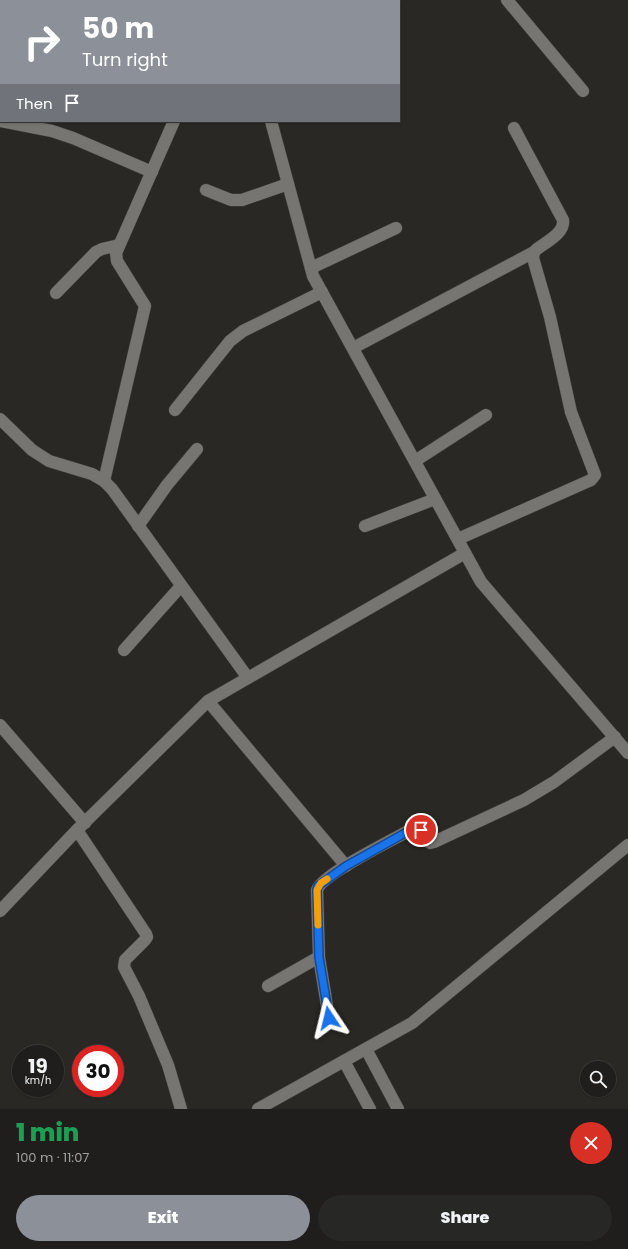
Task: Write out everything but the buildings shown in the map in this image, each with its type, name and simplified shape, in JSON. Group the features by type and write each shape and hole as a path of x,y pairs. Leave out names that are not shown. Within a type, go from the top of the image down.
{"street":[{"path":"508,0 583,91"},
{"path":"0,122 52,131 73,138 152,172"},
{"path":"104,481 145,306 117,261 116,253 174,122"},
{"path":"271,122 314,276 481,582 628,753"},
{"path":"353,348 534,252 561,230 564,225 563,220 514,128"},
{"path":"206,190 231,200 242,200 288,184"},
{"path":"311,268 396,228"},
{"path":"56,294 96,252 120,245"},
{"path":"458,540 591,480 595,475 570,412 550,317 533,258 534,252"},
{"path":"175,410 230,341 243,331 322,292"},
{"path":"415,461 486,415"},
{"path":"0,419 32,450 49,461 92,474 104,481 112,489 248,678"},
{"path":"138,526 167,485 197,449"},
{"path":"365,526 435,498"},
{"path":"0,911 81,826 208,701 465,553"},
{"path":"124,650 181,586"},
{"path":"208,701 346,866"},
{"path":"0,725 81,826 146,934 147,937 145,940 125,960 124,966 139,996 168,1065 181,1109"},
{"path":"329,1018 319,957 317,890 321,883 346,866 414,828 421,830 430,843 434,842 524,800 554,782 615,737"},
{"path":"258,1109 412,1023 628,845"},
{"path":"268,986 319,957"},
{"path":"366,1049 398,1109"},
{"path":"344,1061 370,1109"}],"slow traffic":[{"path":"318,925 317,890 318,886 327,879"}],"route":[{"path":"329,1018 319,957 318,886 346,866 414,828 421,830"}]}
